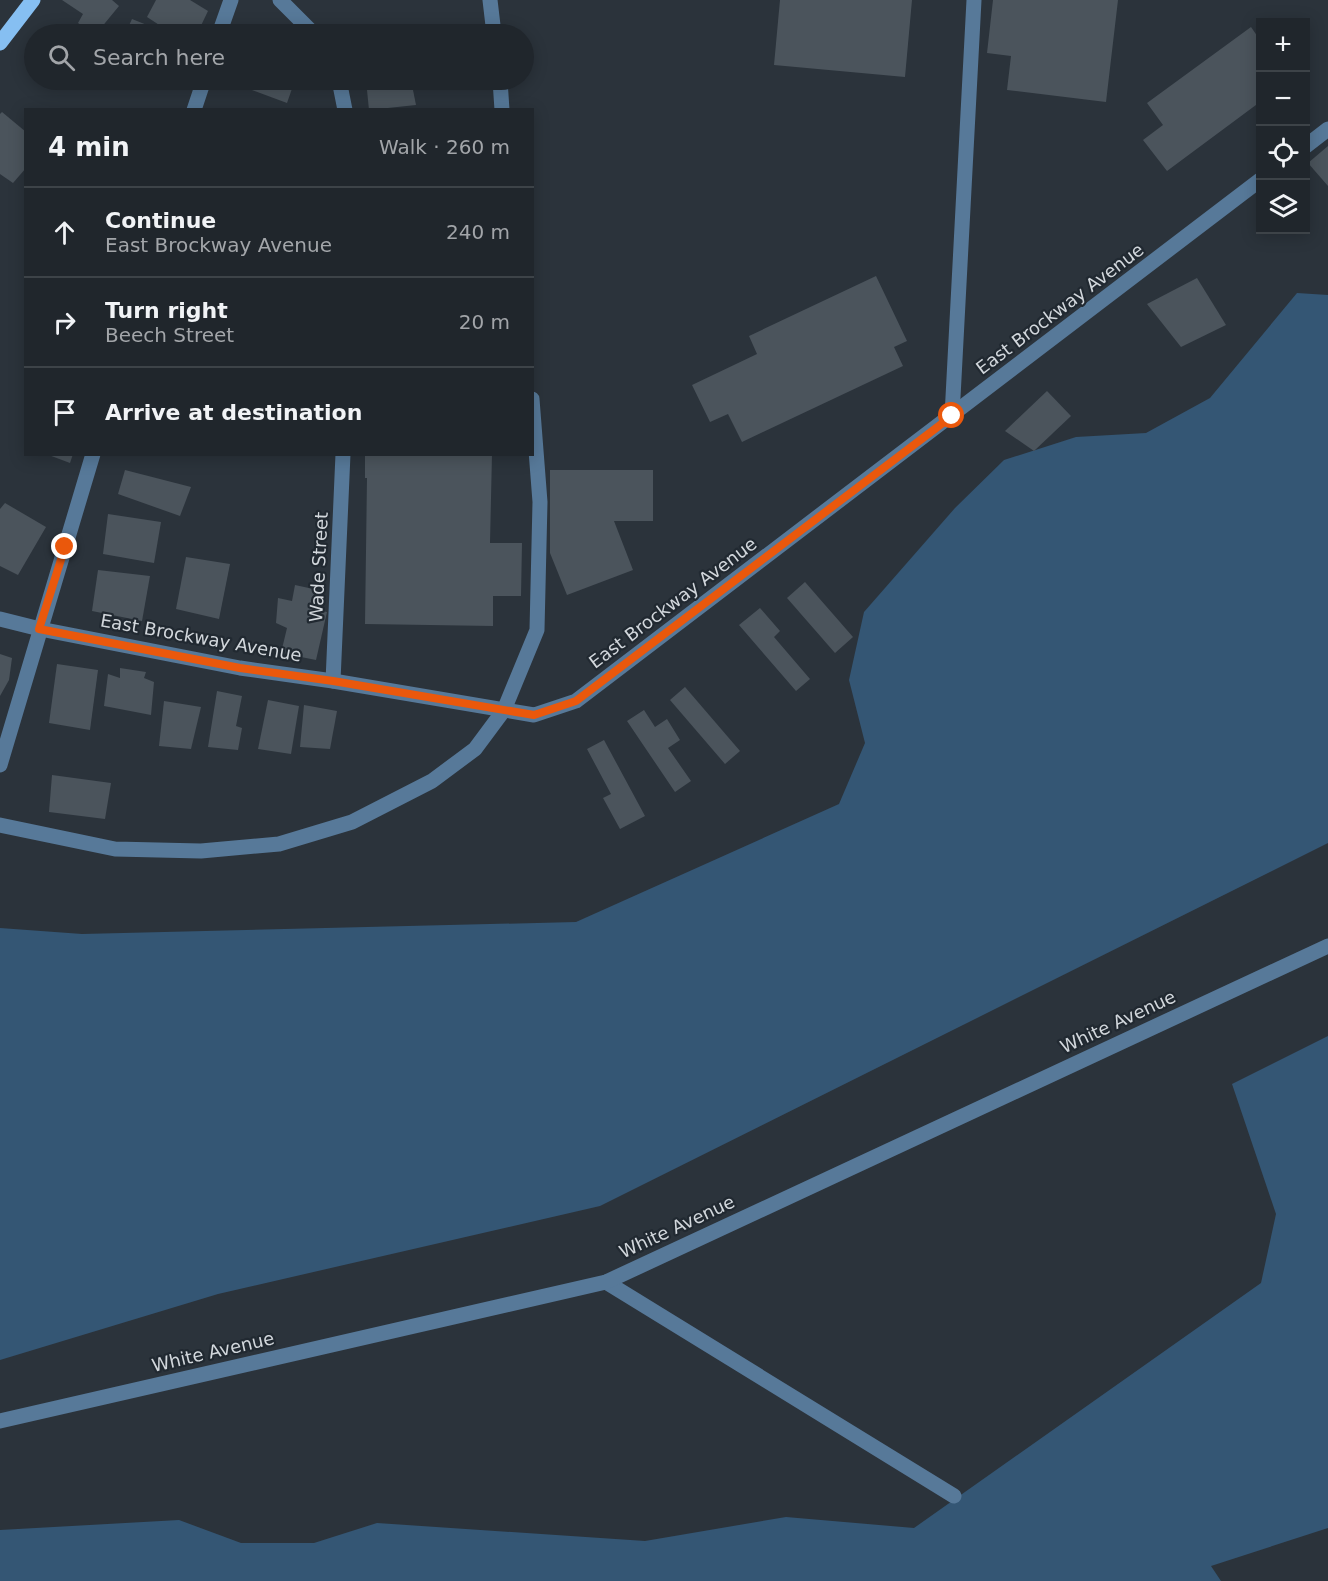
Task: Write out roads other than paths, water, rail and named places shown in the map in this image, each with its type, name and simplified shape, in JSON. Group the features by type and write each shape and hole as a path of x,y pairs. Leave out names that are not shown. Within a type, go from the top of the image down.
{"main road":[{"path":"0,43 33,0"}],"street":[{"path":"223,24 231,0"},
{"path":"280,0 304,24"},
{"path":"490,0 493,24"},
{"path":"952,416 974,0"},
{"path":"195,108 201,90"},
{"path":"341,90 345,108"},
{"path":"501,90 502,108"},
{"path":"1310,142 1328,129"},
{"name":"East Brockway Avenue","path":"0,619 39,629 240,668 333,681 534,715 576,701 1256,183"},
{"path":"0,825 115,849 201,851 279,844 352,822 432,781 474,749 504,710 537,630 540,502 534,425"},
{"path":"0,765 92,456"},
{"name":"Wade Street","path":"333,681 344,456"},
{"name":"White Avenue","path":"0,1421 606,1282 1328,946"},
{"path":"606,1282 954,1496"}]}
